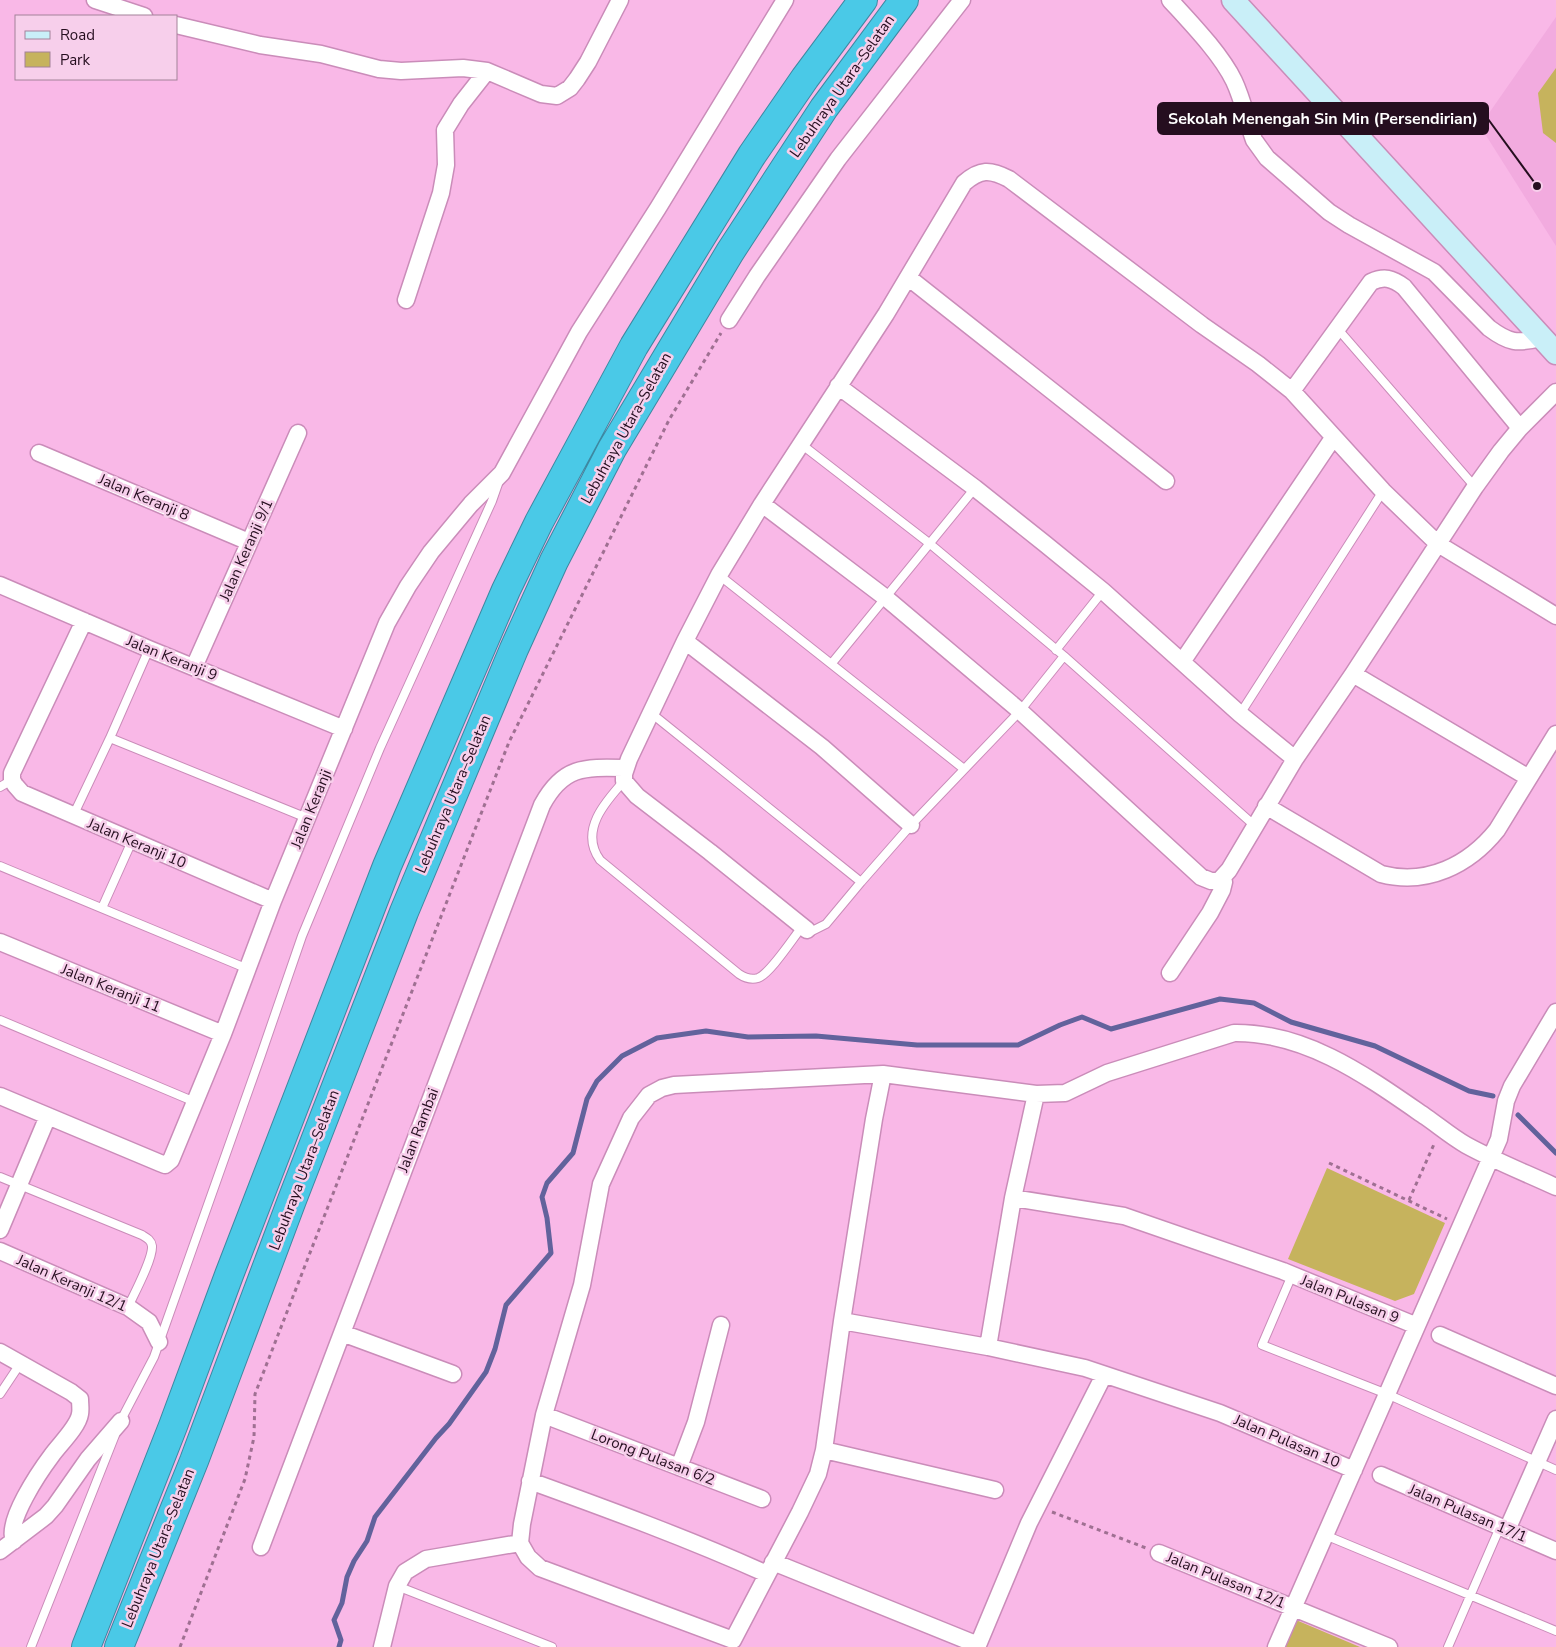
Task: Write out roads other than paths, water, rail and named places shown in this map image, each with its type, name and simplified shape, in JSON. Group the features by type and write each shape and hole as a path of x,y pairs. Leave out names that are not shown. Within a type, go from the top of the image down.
{"highway":[{"name":"Lebuhraya Utara–Selatan","path":"86,1647 173,1426 387,866 506,590 574,455 644,329 752,155 805,78 863,0"},
{"name":"Lebuhraya Utara–Selatan","path":"118,1647 194,1461 292,1200 404,912 514,649 554,561 621,434 730,252 824,108 904,0"}],"main road":[{"path":"1233,0 1548,345"}],"street":[{"path":"95,0 141,15"},
{"path":"178,25 260,45 321,54 378,69 401,71 463,68 487,71 541,94 557,96 570,88 588,62 620,0"},
{"name":"Jalan Keranji","path":"48,1116 160,1163 165,1164 171,1160 223,1034 273,901 387,623 408,586 431,552 471,504 502,473 579,332 785,0"},
{"path":"729,320 757,276 838,160 962,0"},
{"path":"1170,0 1216,52 1227,68 1239,93 1254,140 1274,164 1329,212 1434,272 1489,328 1498,334 1516,342 1548,345"},
{"path":"406,300 441,193 446,165 445,130 460,104 487,71"},
{"path":"804,928 637,796 625,775 651,712 719,575 800,444 909,278 964,184 980,172 1000,174 1009,179 1292,391 1383,491 1438,544 1556,616"},
{"path":"1292,391 1370,282 1387,277 1404,287 1520,428"},
{"path":"909,278 1166,481"},
{"path":"838,386 975,488 1103,591 1240,714 1295,759"},
{"path":"1218,881 1230,870 1295,759 1475,487 1520,428 1556,392"},
{"name":"Jalan Keranji 9/1","path":"194,667 298,433"},
{"path":"1182,662 1333,438"},
{"name":"Jalan Keranji 8","path":"39,453 249,542"},
{"path":"762,504 886,598 1020,711 1202,877 1211,881 1224,882 1216,903 1170,973"},
{"name":"Jalan Keranji 9","path":"0,585 149,649 344,729"},
{"path":"8,780 84,621"},
{"path":"685,641 822,747 911,825"},
{"path":"1353,674 1529,778"},
{"path":"1266,806 1374,871 1396,878 1410,878 1444,871 1478,851 1497,830 1556,734"},
{"name":"Jalan Rambai","path":"261,1547 542,805 553,787 568,774 599,768 625,775"},
{"name":"Jalan Keranji 10","path":"8,780 22,793 132,842 273,901"},
{"name":"Jalan Keranji 11","path":"0,942 223,1034"},
{"path":"1276,1647 1499,1139 1506,1102 1512,1086 1556,1012"},
{"path":"883,1074 874,1119 842,1321 824,1450 818,1474 733,1640 540,1568 528,1557 520,1543 522,1524 544,1415 582,1284 601,1184 631,1118 649,1095 662,1088 674,1085 883,1074 1036,1094 1065,1092 1108,1073 1234,1033 1256,1033 1304,1046 1340,1061 1367,1076 1466,1144 1556,1187"},
{"path":"988,1347 1013,1198 1036,1094"},
{"path":"0,1096 48,1116 0,1230"},
{"name":"Jalan Pulasan 9","path":"1013,1198 1124,1216 1287,1273 1417,1326"},
{"name":"Jalan Keranji 12/1","path":"0,1251 128,1307 149,1322 159,1342"},
{"name":"Jalan Pulasan 10","path":"842,1321 988,1347 1104,1375 1220,1413 1354,1470"},
{"path":"679,1467 696,1422 721,1325"},
{"path":"342,1334 452,1374"},
{"path":"1440,1335 1556,1386"},
{"path":"0,1352 80,1399 80,1415 77,1423 51,1456 18,1510 12,1533 14,1541"},
{"path":"530,1481 726,1556 770,1568 980,1646 1037,1507 1104,1375"},
{"name":"Lorong Pulasan 6/2","path":"544,1415 762,1499"},
{"path":"1503,1528 1537,1462 1556,1419"},
{"path":"0,1551 50,1511 88,1459 121,1420"},
{"path":"824,1450 995,1490"},
{"name":"Jalan Pulasan 17/1","path":"1380,1475 1556,1551"},
{"path":"382,1647 397,1586 405,1572 426,1559 520,1543"},
{"name":"Jalan Pulasan 12/1","path":"1159,1553 1389,1647"}],"lane":[{"path":"1336,328 1475,487"},
{"path":"800,444 929,543 1064,656 1255,826"},
{"path":"31,1647 121,1420 154,1357 302,936 380,748 492,501 502,473"},
{"path":"832,663 975,488"},
{"path":"1240,714 1383,491"},
{"path":"719,575 964,769"},
{"path":"1056,650 1103,591"},
{"path":"74,816 149,649"},
{"path":"625,775 601,809 594,826 592,844 596,854 600,860 739,974 745,978 755,979 765,974 804,928 812,931 826,924 860,882 911,825 1020,711 1064,656"},
{"path":"651,712 860,882"},
{"path":"110,738 307,818"},
{"path":"102,908 132,842"},
{"path":"0,866 248,969"},
{"path":"0,1020 195,1102"},
{"path":"0,1177 142,1235 150,1240 152,1245 149,1260 128,1307"},
{"path":"1287,1273 1262,1345 1387,1394 1556,1470"},
{"path":"0,1394 20,1364"},
{"path":"1448,1647 1470,1595 1503,1528"},
{"path":"1326,1535 1556,1632"},
{"path":"397,1586 552,1647"}],"waterway":[{"path":"339,1647 341,1640 334,1620 342,1603 347,1577 354,1561 367,1541 375,1517 449,1424 486,1372 495,1349 506,1305 551,1253 547,1218 542,1197 547,1183 573,1153 587,1099 597,1081 622,1056 657,1038 706,1031 748,1037 816,1036 917,1045 1018,1045 1082,1017 1111,1029 1220,999 1254,1003 1291,1022 1375,1046 1469,1091 1493,1096"},
{"path":"1518,1115 1556,1153"}],"place":[{"name":"Sekolah Menengah Sin Min (Persendirian)","path":"1537,186"}]}
